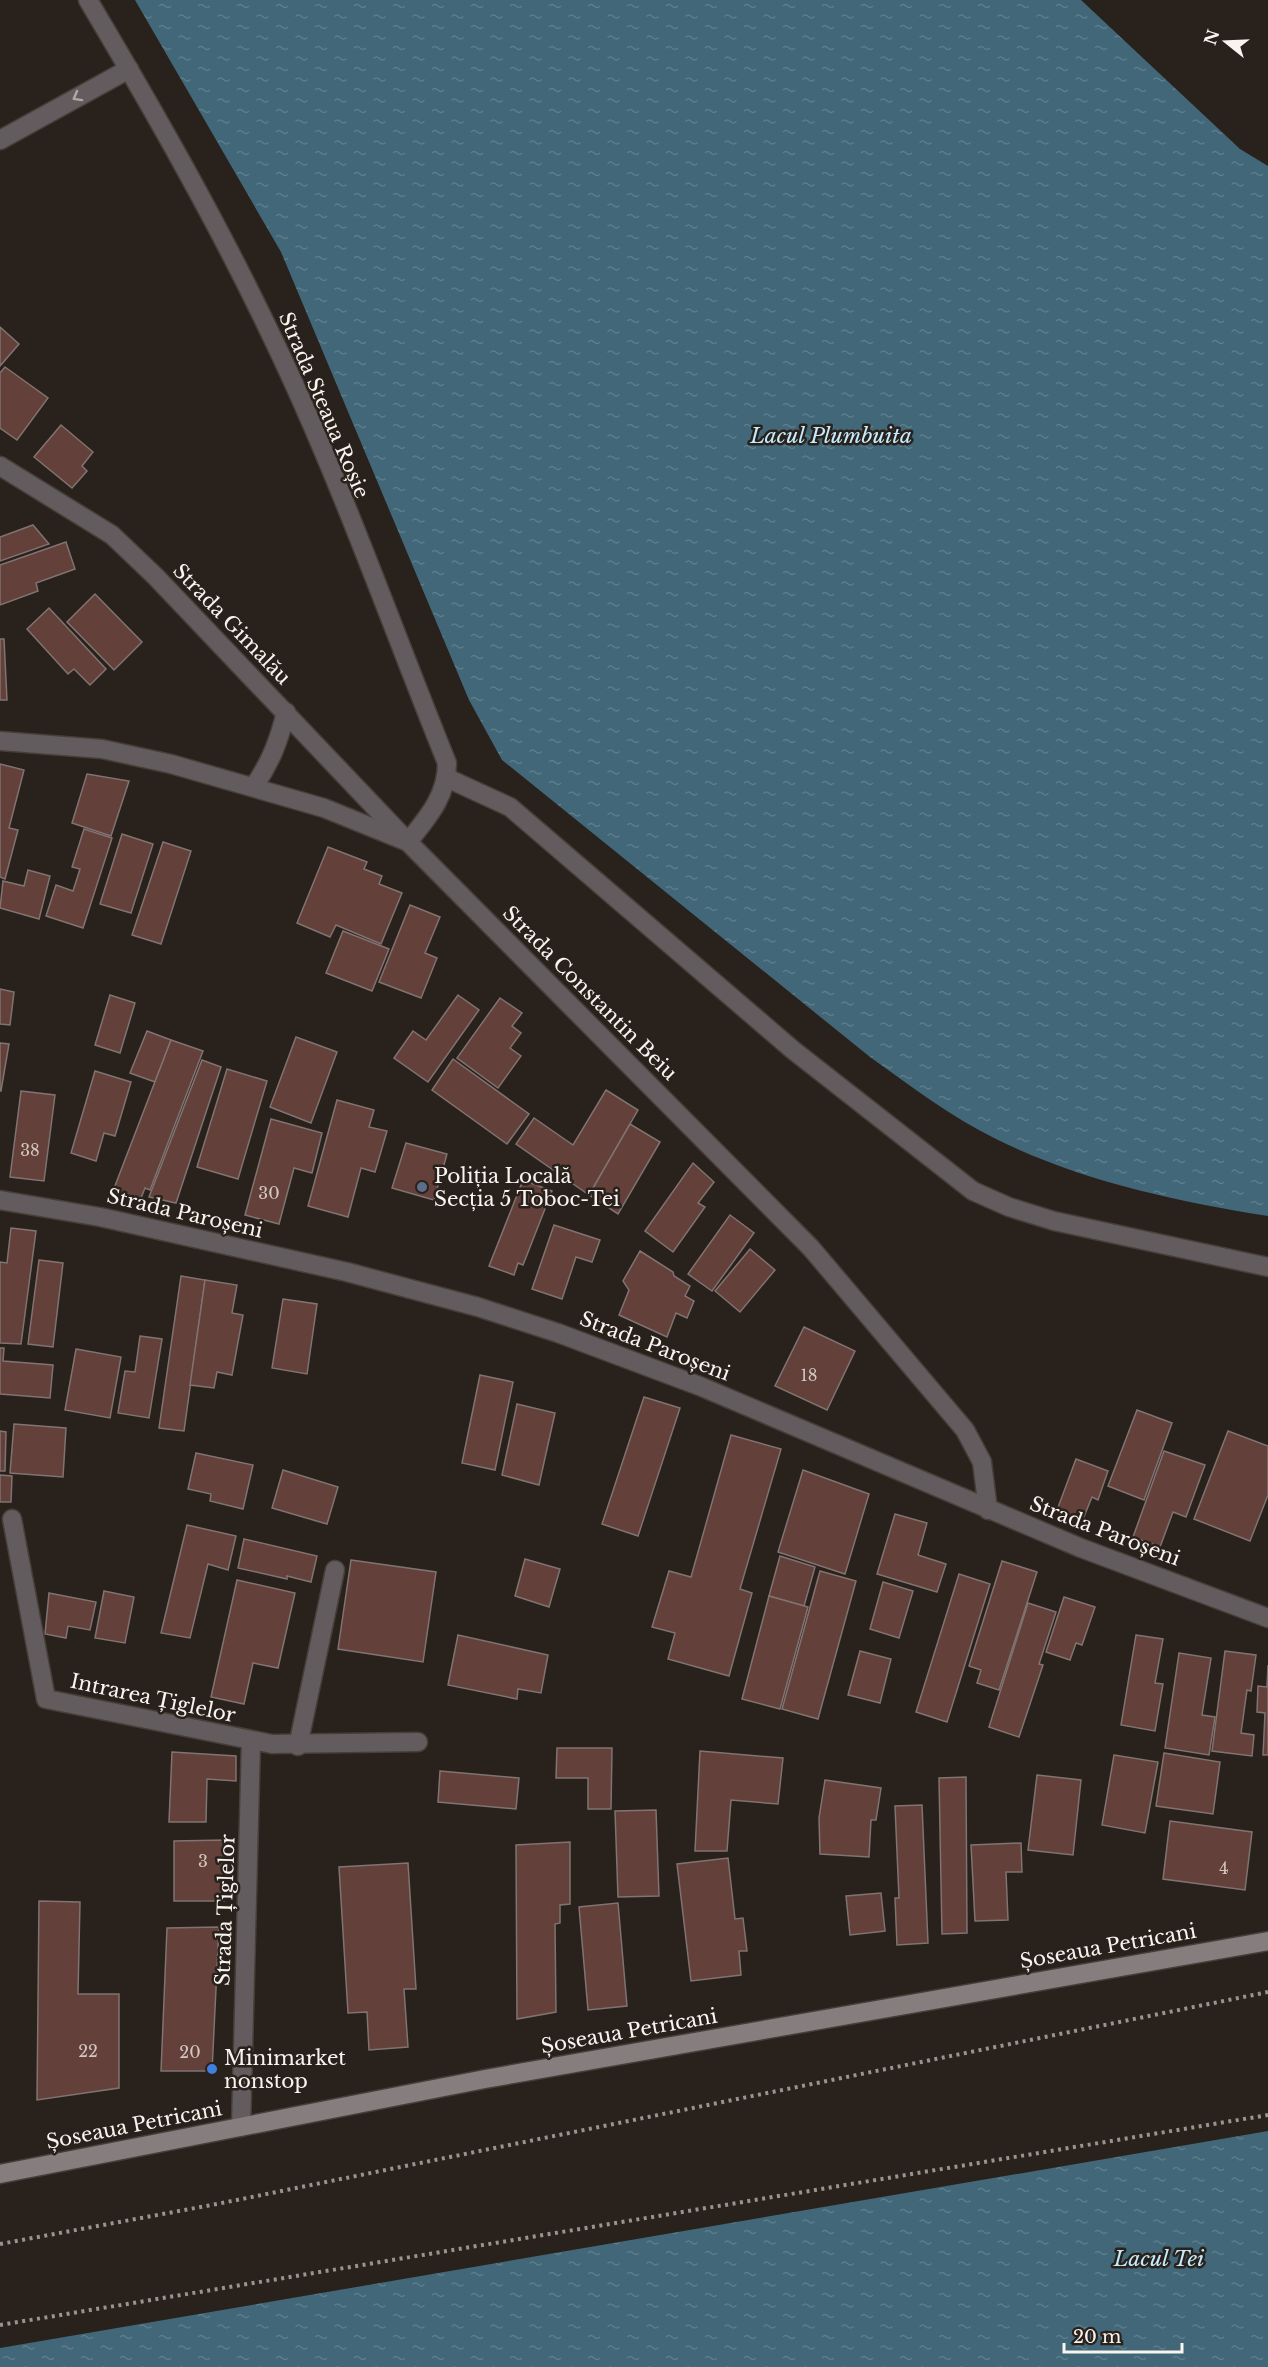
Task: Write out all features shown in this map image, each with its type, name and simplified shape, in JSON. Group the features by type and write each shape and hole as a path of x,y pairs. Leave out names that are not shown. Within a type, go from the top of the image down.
{"main road":[{"name":"Șoseaua Petricani","path":"0,2174 485,2079 1268,1941"}],"street":[{"name":"Strada Steaua Roșie","path":"88,0 200,196 273,338 303,405 447,764 447,778"},
{"path":"0,140 129,69"},
{"name":"Strada Gimalău","path":"0,466 112,535 156,577 408,842"},
{"path":"254,786 270,764 280,739 286,712"},
{"name":"Strada Constantin Beiu","path":"0,741 102,749 171,764 324,808 408,842 811,1248 965,1430 982,1462 988,1510"},
{"path":"408,842 433,809 442,794 447,778 510,807 793,1050 973,1191 1009,1207 1064,1224 1268,1267"},
{"name":"Strada Paroșeni","path":"0,1200 100,1217 405,1286 580,1340 702,1387 988,1510 1268,1618"},
{"name":"Intrarea Țiglelor","path":"12,1519 46,1699 251,1741"},
{"path":"298,1746 335,1570"},
{"path":"251,1741 298,1746 418,1742"},
{"name":"Strada Țiglelor","path":"241,2127 251,1741"}],"path":[{"path":"0,2244 228,2202 1268,1992"},
{"path":"0,2325 1268,2115"}],"water":[{"name":"Lacul Plumbuita","path":"135,0 1081,0 1240,149 1268,166 1268,1216 1198,1204 1095,1178 1028,1154 963,1121 870,1057 502,760 469,700 281,252"},
{"name":"Lacul Tei","path":"1268,2131 1268,2367 0,2367 0,2348"}],"building":[{"path":"0,327 19,344 0,366"},
{"path":"5,367 48,398 17,440 0,428 0,373"},
{"path":"61,425 93,452 82,466 87,471 72,488 34,457"},
{"path":"33,525 49,544 0,561 0,537"},
{"path":"66,542 75,569 36,583 38,591 0,605 0,565"},
{"path":"95,594 142,642 114,670 67,622"},
{"path":"49,608 106,669 90,685 74,669 68,674 27,629"},
{"path":"0,639 4,639 7,700 0,700"},
{"path":"0,764 24,770 9,828 18,830 5,879 0,877"},
{"path":"87,774 129,781 111,836 72,823"},
{"path":"84,829 112,838 83,928 46,916 56,885 73,891 80,869 72,867"},
{"path":"122,834 153,844 131,913 100,904"},
{"path":"163,842 191,851 161,944 132,935"},
{"path":"328,847 367,862 364,869 382,876 379,884 402,893 381,944 336,925 330,937 297,923"},
{"path":"28,870 50,876 39,919 0,908 3,881 24,886"},
{"path":"410,905 440,917 425,953 437,958 421,998 379,982"},
{"path":"343,931 389,949 372,991 326,973"},
{"path":"0,989 14,992 10,1025 0,1024"},
{"path":"110,995 135,1003 120,1053 95,1045"},
{"path":"458,995 479,1010 428,1082 394,1058 413,1031 426,1040"},
{"path":"500,998 522,1013 512,1026 521,1033 510,1048 521,1056 498,1088 457,1058"},
{"path":"147,1031 171,1040 155,1082 130,1073"},
{"path":"296,1037 337,1052 311,1123 270,1107"},
{"path":"171,1040 203,1051 150,1190 145,1188 141,1198 113,1191"},
{"path":"0,1043 9,1044 1,1091 0,1091"},
{"path":"453,1059 529,1114 507,1144 432,1090"},
{"path":"202,1060 221,1067 176,1203 149,1197"},
{"path":"227,1069 267,1081 238,1179 197,1167"},
{"path":"95,1071 131,1082 115,1136 104,1133 96,1161 71,1153"},
{"path":"606,1090 638,1110 589,1195 516,1144 534,1118 573,1145"},
{"path":"21,1091 55,1095 44,1181 10,1177"},
{"path":"337,1100 374,1110 369,1127 387,1131 375,1172 361,1168 348,1217 308,1206"},
{"path":"271,1119 322,1133 312,1173 294,1168 279,1224 245,1215"},
{"path":"630,1124 660,1142 618,1214 589,1195"},
{"path":"406,1143 447,1154 434,1200 392,1188"},
{"path":"693,1163 714,1182 698,1203 705,1207 673,1252 645,1231"},
{"path":"523,1180 552,1191 523,1265 518,1263 514,1275 489,1266"},
{"path":"730,1215 754,1233 712,1291 688,1274"},
{"path":"554,1225 600,1240 592,1262 576,1257 562,1299 532,1289"},
{"path":"11,1228 36,1231 21,1344 0,1343 0,1262 7,1263"},
{"path":"750,1249 775,1270 740,1312 715,1291"},
{"path":"640,1251 690,1286 685,1296 694,1301 687,1318 676,1313 667,1337 619,1315 629,1290 623,1281"},
{"path":"39,1260 63,1263 53,1347 28,1344"},
{"path":"181,1276 205,1280 184,1431 159,1428"},
{"path":"205,1280 237,1285 232,1313 243,1315 232,1375 217,1372 214,1388 190,1385"},
{"path":"283,1299 317,1304 307,1374 272,1368"},
{"path":"804,1327 855,1351 827,1410 775,1386"},
{"path":"140,1336 162,1339 149,1418 118,1413 125,1371 135,1372"},
{"path":"0,1348 4,1348 3,1361 53,1365 50,1398 0,1394"},
{"path":"76,1349 121,1357 110,1418 65,1410"},
{"path":"480,1375 513,1382 495,1470 462,1463"},
{"path":"644,1397 680,1408 638,1536 602,1524"},
{"path":"517,1404 555,1413 539,1485 502,1475"},
{"path":"1137,1410 1172,1423 1144,1500 1108,1486"},
{"path":"14,1424 66,1428 63,1477 10,1473"},
{"path":"0,1431 6,1432 5,1471 0,1471"},
{"path":"1228,1431 1268,1446 1268,1495 1250,1541 1194,1519"},
{"path":"731,1435 781,1449 740,1589 752,1593 729,1676 668,1659 675,1633 652,1627 669,1571 691,1577"},
{"path":"1164,1451 1205,1465 1186,1517 1173,1512 1160,1547 1133,1537"},
{"path":"196,1453 253,1465 243,1509 210,1501 211,1494 188,1489"},
{"path":"1076,1459 1108,1471 1098,1500 1092,1497 1083,1519 1057,1510"},
{"path":"283,1470 338,1487 327,1524 272,1508"},
{"path":"803,1470 869,1494 845,1574 778,1552"},
{"path":"0,1475 12,1476 11,1502 0,1502"},
{"path":"895,1514 927,1523 918,1555 946,1564 937,1592 877,1574"},
{"path":"187,1525 236,1536 228,1570 208,1564 190,1638 161,1633"},
{"path":"244,1539 317,1556 311,1582 238,1568"},
{"path":"780,1556 815,1567 804,1606 769,1596"},
{"path":"525,1559 560,1569 549,1607 515,1596"},
{"path":"351,1560 436,1572 423,1662 338,1649"},
{"path":"1002,1561 1037,1572 999,1690 977,1683 981,1670 969,1666"},
{"path":"820,1571 856,1581 818,1719 782,1709"},
{"path":"959,1574 990,1584 947,1722 916,1712"},
{"path":"237,1580 295,1593 278,1668 253,1663 244,1704 211,1697"},
{"path":"883,1582 913,1591 899,1638 870,1629"},
{"path":"104,1591 134,1597 125,1643 95,1638"},
{"path":"49,1593 96,1602 90,1630 68,1626 66,1638 45,1634"},
{"path":"769,1596 808,1607 780,1709 742,1699"},
{"path":"1064,1597 1095,1607 1082,1645 1076,1643 1070,1660 1046,1652"},
{"path":"1028,1603 1056,1612 1039,1664 1043,1665 1019,1737 989,1727"},
{"path":"458,1635 548,1655 541,1693 518,1689 517,1699 448,1685"},
{"path":"1136,1635 1163,1639 1155,1683 1163,1684 1155,1731 1121,1725"},
{"path":"860,1651 891,1659 880,1703 848,1695"},
{"path":"1225,1651 1256,1655 1251,1691 1247,1690 1241,1733 1254,1735 1252,1756 1212,1751"},
{"path":"1179,1653 1211,1658 1202,1715 1215,1717 1209,1755 1165,1748"},
{"path":"1268,1665 1268,1755 1263,1755 1265,1713 1257,1712 1258,1686 1267,1687"},
{"path":"557,1748 612,1748 611,1809 588,1809 588,1778 556,1778"},
{"path":"700,1751 783,1758 778,1804 731,1800 727,1851 695,1851"},
{"path":"172,1752 236,1756 236,1781 207,1779 206,1822 169,1822"},
{"path":"1164,1753 1220,1762 1213,1814 1156,1806"},
{"path":"1114,1755 1158,1762 1145,1833 1102,1825"},
{"path":"440,1771 519,1778 516,1809 438,1802"},
{"path":"1037,1775 1081,1780 1073,1855 1028,1850"},
{"path":"966,1777 967,1933 942,1934 939,1778"},
{"path":"825,1780 881,1788 876,1820 871,1820 869,1857 820,1854 819,1818"},
{"path":"922,1805 928,1943 897,1945 895,1898 899,1898 895,1806"},
{"path":"656,1810 659,1896 618,1897 615,1811"},
{"path":"1170,1821 1252,1832 1245,1890 1163,1879"},
{"path":"225,1840 224,1901 174,1901 174,1841"},
{"path":"570,1842 570,1904 560,1905 560,1923 555,1924 556,2012 517,2019 516,1845"},
{"path":"1021,1843 1022,1872 1006,1872 1008,1920 975,1921 971,1845"},
{"path":"728,1858 735,1919 743,1918 747,1951 739,1951 741,1975 691,1981 677,1864"},
{"path":"408,1863 416,1989 404,1989 408,2047 369,2050 367,2012 348,2013 339,1867"},
{"path":"881,1893 885,1931 850,1935 846,1896"},
{"path":"39,1901 80,1902 78,1994 119,1994 119,2088 37,2100"},
{"path":"618,1903 627,2006 588,2010 579,1907"},
{"path":"219,1927 212,2071 161,2071 167,1928"}],"place":[{"name":"Poliția Locală Secția 5 Toboc-Tei","path":"422,1187"},
{"name":"Minimarket nonstop","path":"212,2069"}]}
